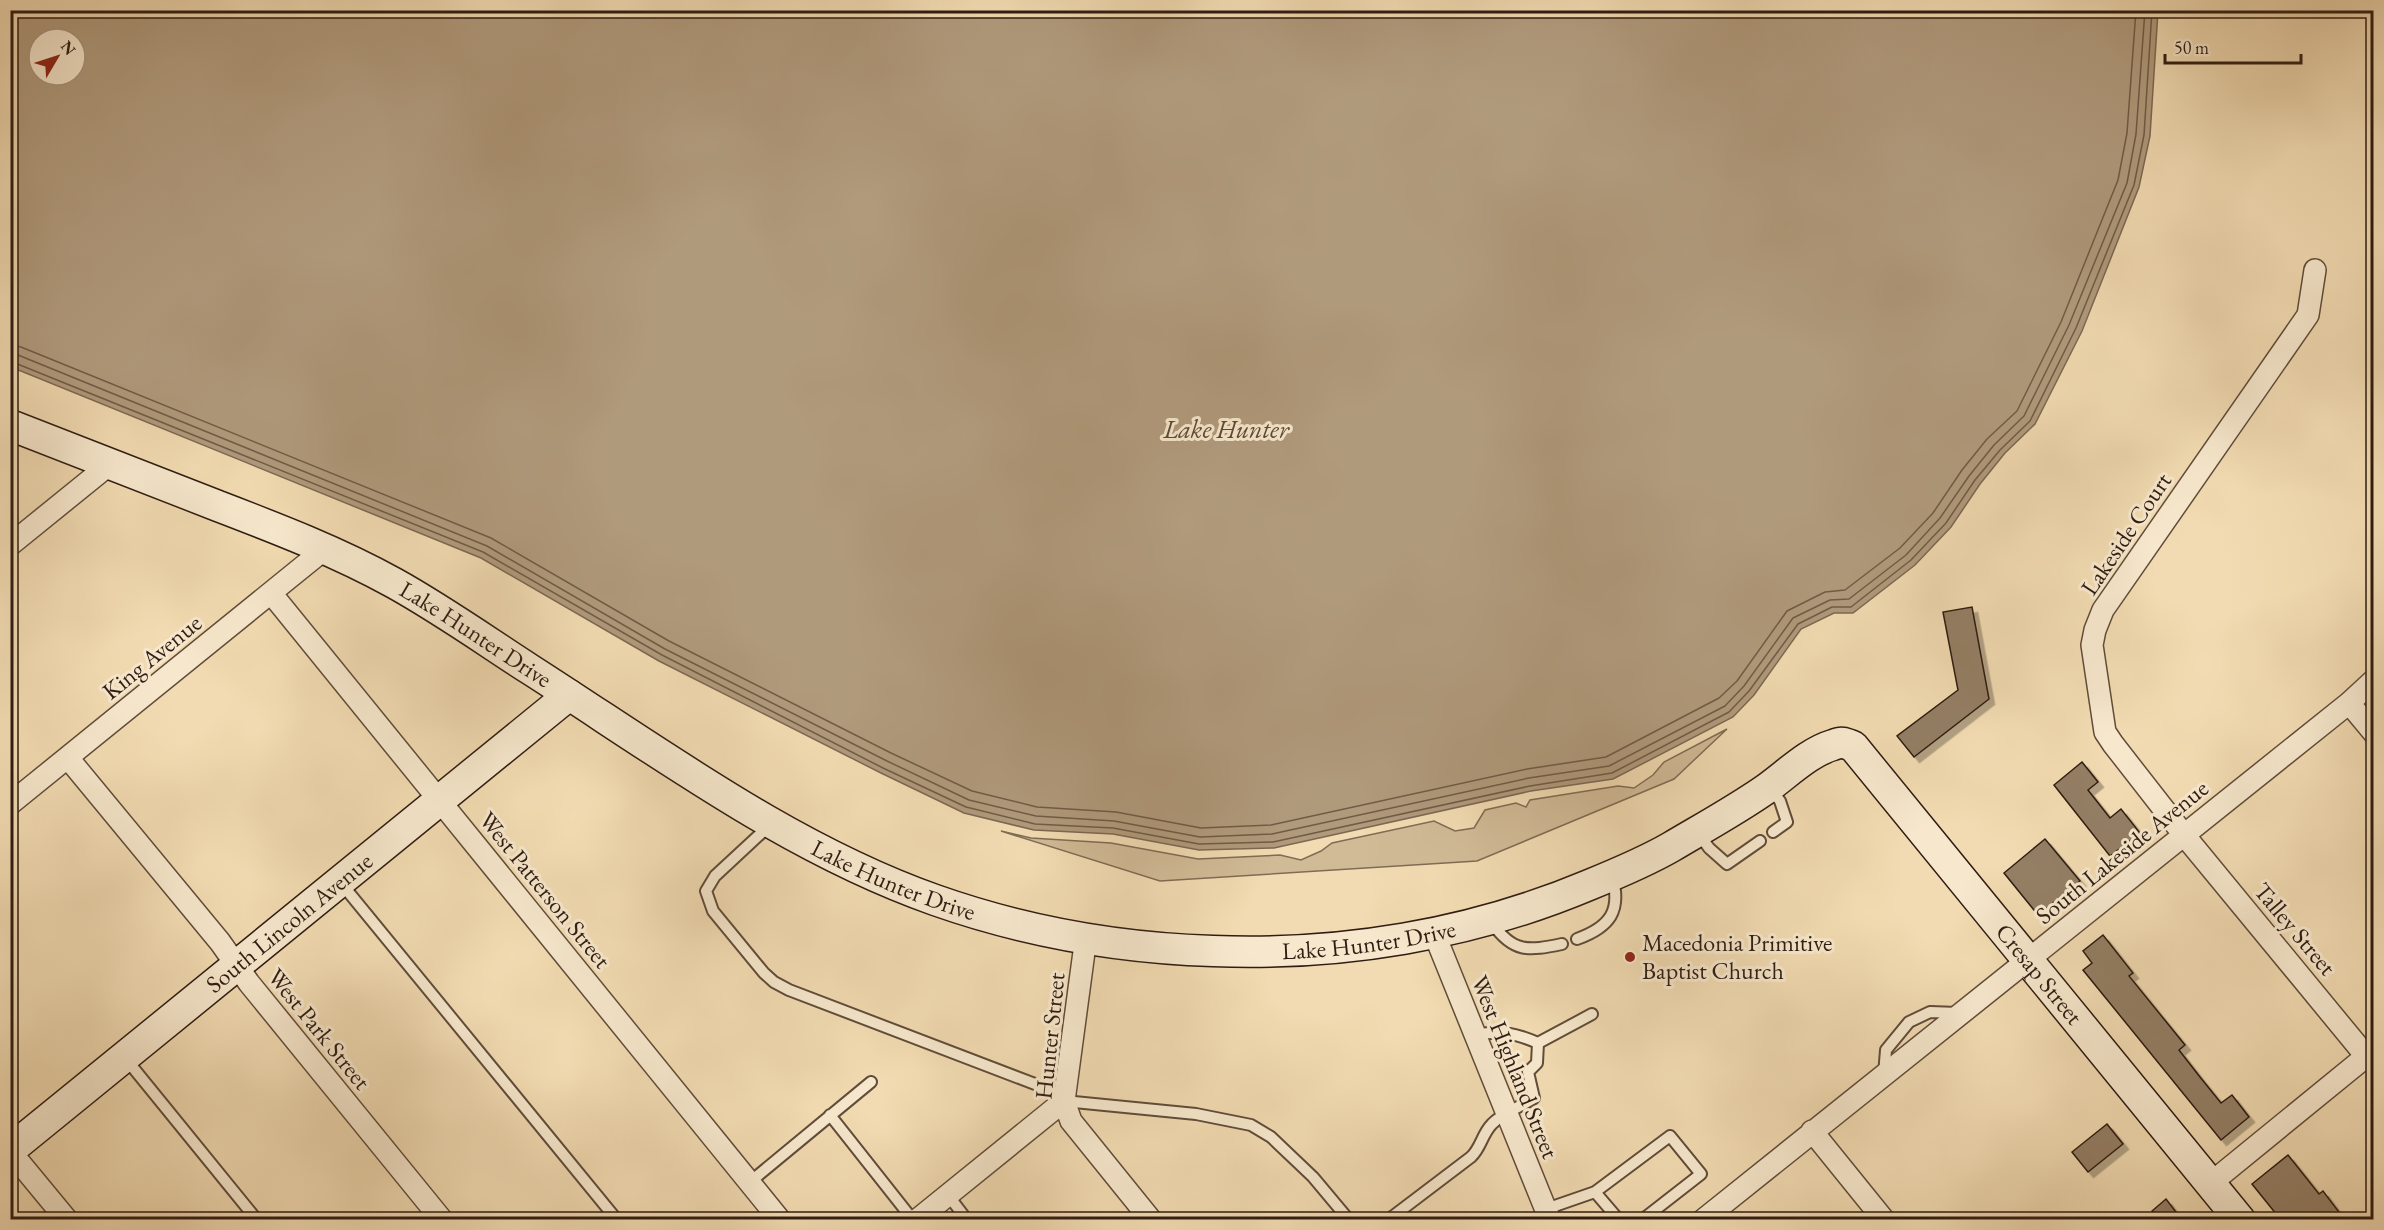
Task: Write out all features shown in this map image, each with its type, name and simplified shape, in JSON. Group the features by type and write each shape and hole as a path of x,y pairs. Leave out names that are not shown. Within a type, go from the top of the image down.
{"street":[{"name":"Lakeside Court","path":"2184,835 2105,732 2092,645 2095,630 2103,610 2308,315 2314,270"},
{"name":"Lake Hunter Drive","path":"10,425 326,548 397,584 773,823 850,864 932,899 983,915 1086,937 1132,945 1213,951 1305,951 1434,933 1490,920 1556,899 1664,851 1769,787 1817,752 1832,745"},
{"path":"10,545 110,464"},
{"name":"King Avenue","path":"10,804 326,548"},
{"name":"West Patterson Street","path":"271,593 780,1220"},
{"name":"South Lakeside Avenue","path":"1703,1220 2349,703 2373,680"},
{"name":"South Lincoln Avenue","path":"10,1150 569,694"},
{"path":"2349,703 2373,733"},
{"name":"Cresap Street","path":"1832,745 1844,743 1859,751 2240,1220"},
{"name":"West Park Street","path":"69,758 220,942 235,965 442,1220"},
{"name":"Talley Street","path":"2184,835 2370,1053"},
{"name":"West Highland Street","path":"1434,933 1548,1214"},
{"name":"Hunter Street","path":"1086,937 1064,1101 1071,1121 1151,1220"},
{"path":"2211,1183 2370,1053"},
{"path":"915,1220 1064,1101"},
{"path":"1812,1131 1884,1220"},
{"path":"10,1150 67,1220"}],"lane":[{"path":"1769,787 1780,801 1787,822 1773,832"},
{"path":"773,823 715,876 706,891 713,911 774,982 789,990 1048,1089 1064,1101 1196,1114 1251,1125 1270,1137 1313,1177 1349,1220"},
{"path":"1698,831 1709,848 1727,864 1760,841"},
{"path":"1577,939 1605,926 1609,920 1616,904 1612,876"},
{"path":"339,881 617,1220"},
{"path":"1490,920 1501,936 1522,949 1562,944"},
{"path":"1475,1035 1494,1031 1512,1033 1538,1043 1592,1014"},
{"path":"1388,1220 1471,1157 1480,1147 1487,1129 1506,1113 1534,1098 1528,1072 1537,1063 1538,1043"},
{"path":"124,1056 257,1220"},
{"path":"750,1182 871,1082"},
{"path":"830,1115 915,1220"},
{"path":"1548,1214 1595,1192 1670,1136 1701,1174 1642,1220"},
{"path":"1595,1192 1619,1220"},
{"path":"948,1195 967,1220"}],"shaded area":[{"path":"1727,729 1674,779 1477,861 1160,881 1001,831 1031,838 1111,843 1198,859 1280,855 1301,860 1332,843 1434,821 1455,831 1474,828 1485,810 1516,803 1526,807 1530,800 1618,786 1634,788 1653,775 1664,762"}],"water":[{"name":"Lake Hunter","path":"11,10 2158,11 2150,136 2139,187 2082,331 2035,424 2005,453 1980,484 1951,527 1915,565 1853,613 1834,613 1801,629 1754,695 1733,717 1613,779 1531,791 1274,848 1199,850 1113,834 1034,830 964,813 881,773 659,661 481,558 11,367"}],"building":[{"path":"1972,607 1989,699 1914,757 1897,736 1958,690 1943,612"},
{"path":"2082,762 2098,782 2088,790 2110,818 2121,809 2140,833 2110,856 2054,785"},
{"path":"2045,839 2080,881 2038,915 2004,873"},
{"path":"2103,935 2133,973 2129,976 2185,1045 2179,1050 2200,1077 2221,1103 2232,1095 2249,1117 2221,1140 2083,970 2092,963 2083,951"},
{"path":"2107,1124 2123,1144 2088,1172 2072,1152"},
{"path":"2288,1155 2319,1194 2323,1191 2345,1220 2281,1220 2252,1184"},
{"path":"2166,1199 2182,1220 2159,1220 2152,1211"}],"place":[{"name":"Macedonia Primitive Baptist Church","path":"1630,957"}]}
